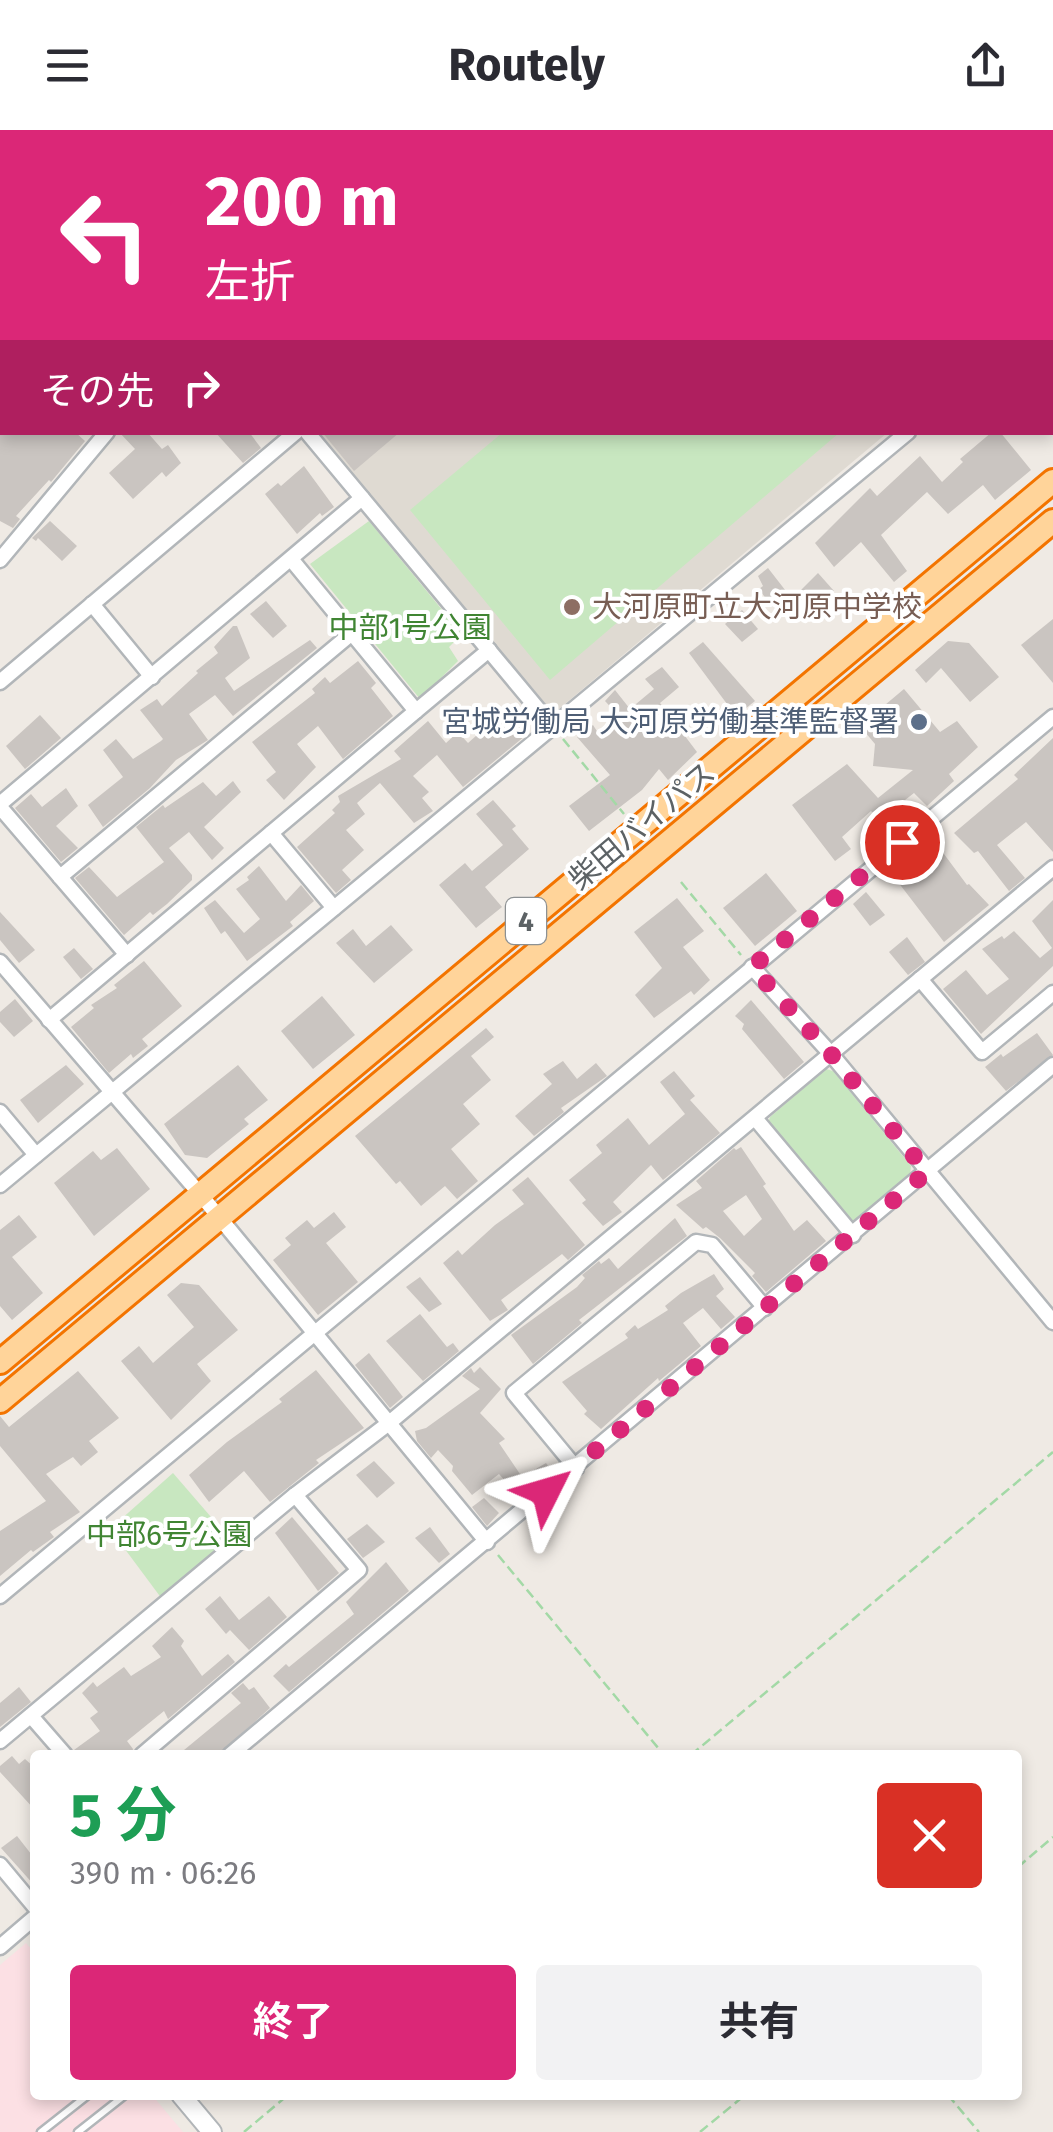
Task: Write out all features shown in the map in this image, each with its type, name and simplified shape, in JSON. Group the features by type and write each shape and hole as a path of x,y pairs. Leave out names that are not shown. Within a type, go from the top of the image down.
{"highway":[{"name":"柴田バイパス","path":"0,1362 1053,482"},
{"name":"柴田バイパス","path":"0,1400 1053,521"}],"street":[{"path":"0,560 104,435"},
{"path":"0,682 292,435"},
{"path":"310,435 552,726"},
{"path":"0,1186 904,435"},
{"path":"126,954 0,805 362,498"},
{"path":"291,559 416,711"},
{"path":"92,604 152,676"},
{"path":"60,877 352,633"},
{"path":"49,1020 488,650"},
{"path":"0,1596 1053,718"},
{"path":"271,833 334,908"},
{"path":"0,1741 1053,868"},
{"path":"0,962 200,1194 487,1542"},
{"path":"752,967 831,1054 1053,1322"},
{"path":"920,979 982,1052 1053,993"},
{"path":"236,1750 1053,1065"},
{"path":"0,1112 36,1156"},
{"path":"754,1118 852,1235"},
{"path":"576,1468 514,1392 696,1242 712,1245 765,1308"},
{"path":"148,1750 360,1570 296,1495"},
{"path":"31,1716 60,1750"},
{"path":"0,1864 30,1901"},
{"path":"0,1947 30,1921"},
{"path":"185,2100 212,2132"}],"lane":[{"path":"41,2132 82,2100"},
{"path":"78,2132 119,2100"}],"path":[{"path":"552,726 625,815"},
{"path":"681,882 752,967"},
{"path":"697,1750 1053,1452"},
{"path":"487,1542 660,1750"},
{"path":"1022,1864 1053,1838"},
{"path":"244,2132 282,2100"},
{"path":"700,2132 738,2100"},
{"path":"952,2100 979,2132"}],"shaded area":[{"name":"大河原町立大河原中学校","path":"318,435 885,435 553,714"},
{"path":"26,1943 30,1947 30,2100 156,2100 183,2132 0,2132 0,1965"}],"green space":[{"name":"大河原町立大河原中学校","path":"500,435 837,435 550,680 410,510"},
{"name":"中部1号公園","path":"369,521 462,634 449,647 458,661 420,699 310,564"},
{"path":"826,1069 833,1071 911,1166 910,1175 857,1221 850,1220 768,1123 770,1117"},
{"name":"中部6号公園","path":"173,1473 230,1539 162,1599 110,1529"}],"building":[{"path":"0,435 78,435 85,441 16,516 20,519 13,528 0,521"},
{"path":"122,435 150,435 162,449 168,445 181,463 166,477 162,472 133,499 109,473 135,449"},
{"path":"218,435 251,435 261,448 243,463"},
{"path":"324,435 396,435 354,471"},
{"path":"988,435 1002,435 1031,470 995,500 983,485 948,514 927,492 881,535 907,571 894,582 861,542 834,567 815,543 870,488 877,496 920,456 942,482 963,462 960,459"},
{"path":"304,466 334,507 322,516 320,513 297,534 265,494"},
{"path":"50,521 77,546 62,561 38,538 32,538"},
{"path":"768,568 789,595 772,607 759,589 763,586 758,576"},
{"path":"818,573 834,591 806,616 791,600"},
{"path":"266,601 287,626 273,638 250,614"},
{"path":"742,610 758,629 742,642 725,624"},
{"path":"1053,619 1053,683 1021,645"},
{"path":"237,626 250,658 225,678 234,691 310,640 317,648 233,716 215,695 189,714 208,740 176,760 150,788 103,827 88,805 123,777 103,750 116,739 133,759 161,741 140,710 157,699 162,706 218,653 214,647"},
{"path":"948,641 969,643 999,677 970,702 941,668 926,683 915,670"},
{"path":"703,642 755,701 736,716 689,653"},
{"path":"358,661 376,683 371,688 393,716 343,759 318,726 297,744 316,767 284,800 266,780 276,772 252,742 315,693 312,689 325,677 330,683"},
{"path":"662,667 679,687 660,703 697,752 668,780 659,769 642,790 589,831 569,806 610,775 577,737 593,725 600,736 621,718 605,701 615,690 630,709 654,689 645,679"},
{"path":"904,689 940,732 957,721 978,747 949,774 954,781 927,806 914,793 905,800 916,815 891,833 871,811 842,837 851,849 835,861 792,805 847,764 878,798 913,770 873,766 875,744 865,732 884,716 879,710"},
{"path":"504,711 525,736 463,787 437,755 413,776 429,792 422,798 433,811 414,823 380,783 357,803 365,814 346,830 364,850 342,870 351,880 336,893 297,847 335,813 332,810 340,802 338,796 401,759 394,751 428,721 446,743 458,732 468,743"},
{"path":"40,715 61,738 25,769 6,746"},
{"path":"1053,738 1053,852 1026,822 997,845 1025,878 1009,891 978,851 974,853 954,833 1018,779 1014,775"},
{"path":"233,781 241,792 204,827 224,848 212,860 189,832 169,848 192,880 124,935 75,878 89,867 117,897 164,862 136,827 163,805 165,808 203,782 216,796"},
{"path":"66,788 78,806 56,826 78,848 61,862 15,808 31,794 42,807"},
{"path":"493,800 516,826 512,829 529,849 485,887 502,907 476,928 439,885 465,863 472,871 503,845 476,814"},
{"path":"938,846 967,885 989,905 944,942 898,882"},
{"path":"259,866 286,901 301,885 314,901 290,922 293,926 247,961 225,931 221,934 204,908 215,900 244,933 260,919 236,889"},
{"path":"766,873 797,911 755,946 723,908"},
{"path":"866,892 885,915 870,926 853,904"},
{"path":"677,898 704,931 683,947 710,980 694,995 691,991 654,1018 635,995 662,968 634,932"},
{"path":"1053,900 1053,966 981,1034 943,989 966,970 987,995 1009,979 982,949 1014,931 1040,958 1052,948 1032,921"},
{"path":"0,912 35,950 19,963 0,940"},
{"path":"391,925 413,950 374,983 336,943 353,929 366,946"},
{"path":"907,937 925,962 908,975 889,952"},
{"path":"74,948 93,969 81,979 63,957"},
{"path":"144,961 182,1006 142,1039 148,1046 133,1058 131,1054 109,1073 71,1027"},
{"path":"322,996 355,1035 313,1069 281,1031"},
{"path":"15,999 33,1021 14,1037 0,1022 0,1012"},
{"path":"751,1000 804,1062 784,1079 735,1016"},
{"path":"486,1028 494,1037 471,1056 491,1080 463,1104 480,1124 451,1149 478,1181 457,1199 445,1186 421,1206 400,1181 396,1184 355,1136"},
{"path":"1037,1033 1053,1055 1006,1091 985,1067"},
{"path":"563,1061 577,1079 596,1063 607,1076 561,1108 564,1112 534,1136 515,1116 552,1084 543,1074"},
{"path":"66,1065 84,1084 38,1123 20,1100"},
{"path":"238,1065 268,1100 244,1119 249,1124 207,1158 185,1155 164,1124"},
{"path":"674,1071 695,1096 690,1100 720,1133 663,1180 651,1165 613,1202 622,1212 603,1226 582,1203 586,1200 569,1180 602,1153 596,1145 628,1118 649,1145 685,1114 660,1082"},
{"path":"741,1147 794,1231 807,1220 826,1241 766,1292 752,1276 755,1273 720,1238 676,1205 702,1188 696,1181","holes":["746,1195 762,1219 744,1236 723,1211"]},
{"path":"117,1148 150,1189 94,1236 54,1183 93,1151 101,1160"},
{"path":"528,1177 585,1245 568,1260 562,1254 501,1300 508,1310 490,1321 443,1263 458,1250 462,1255 524,1204 512,1190"},
{"path":"334,1212 346,1227 326,1243 358,1282 318,1315 273,1260 291,1245 285,1238 307,1220 314,1228"},
{"path":"19,1215 37,1237 12,1257 43,1293 12,1320 0,1306 0,1230"},
{"path":"675,1218 687,1236 579,1320 582,1323 533,1364 511,1335 577,1287 585,1278 582,1275 599,1261 601,1264 609,1258 618,1269"},
{"path":"714,1274 724,1289 716,1296 735,1317 721,1329 703,1308 683,1323 701,1346 601,1429 584,1414 587,1411 562,1382 628,1338 625,1334 635,1325 638,1329 668,1310 665,1306 681,1293"},
{"path":"420,1277 442,1304 429,1312 406,1287"},
{"path":"181,1283 199,1285 238,1330 197,1364 211,1381 171,1420 121,1361 139,1346 153,1363 194,1327 167,1295"},
{"path":"420,1314 447,1347 453,1343 459,1351 423,1381 386,1341"},
{"path":"369,1353 403,1397 390,1408 355,1365"},
{"path":"480,1367 501,1389 480,1413 505,1439 499,1443 522,1477 546,1463 552,1471 519,1497 499,1474 472,1495 438,1450 431,1458 417,1441 415,1431 426,1428 480,1389 462,1376 471,1368 474,1373"},
{"path":"316,1370 364,1428 316,1460 319,1463 270,1502 244,1471 209,1502 189,1475"},
{"path":"78,1371 119,1418 89,1441 98,1452 81,1466 73,1457 46,1474 80,1512 50,1532 54,1537 0,1576 0,1531 46,1501 0,1446 0,1416 9,1427"},
{"path":"374,1461 395,1483 377,1498 356,1475"},
{"path":"484,1498 499,1513 487,1526 472,1507"},
{"path":"292,1517 339,1573 318,1591 275,1533"},
{"path":"367,1524 385,1542 363,1558 347,1539"},
{"path":"430,1527 450,1554 439,1563 415,1538"},
{"path":"386,1562 409,1591 289,1692 273,1676 354,1614 346,1602"},
{"path":"220,1596 239,1620 269,1596 287,1617 249,1650 230,1630 226,1634 205,1609"},
{"path":"172,1627 202,1676 228,1654 235,1662 168,1719 164,1711 127,1741 133,1750 74,1750 100,1731 90,1718 98,1712 82,1693 93,1682 97,1687 124,1667 131,1676 161,1657 152,1646"},
{"path":"243,1683 249,1690 254,1687 270,1708 224,1750 184,1750 241,1703 231,1693"},
{"path":"19,1687 31,1702 0,1727 0,1703"},
{"path":"12,1756 19,1764 25,1759 30,1764 30,1805 0,1772 0,1766"},
{"path":"17,1836 30,1853 30,1880 1,1848"}],"place":[{"name":"大河原町立大河原中学校","path":"572,607"},
{"name":"宮城労働局 大河原労働基準監督署","path":"919,722"}],"route":[{"path":"546,1492 927,1172 831,1054 752,967 902,842"}]}
